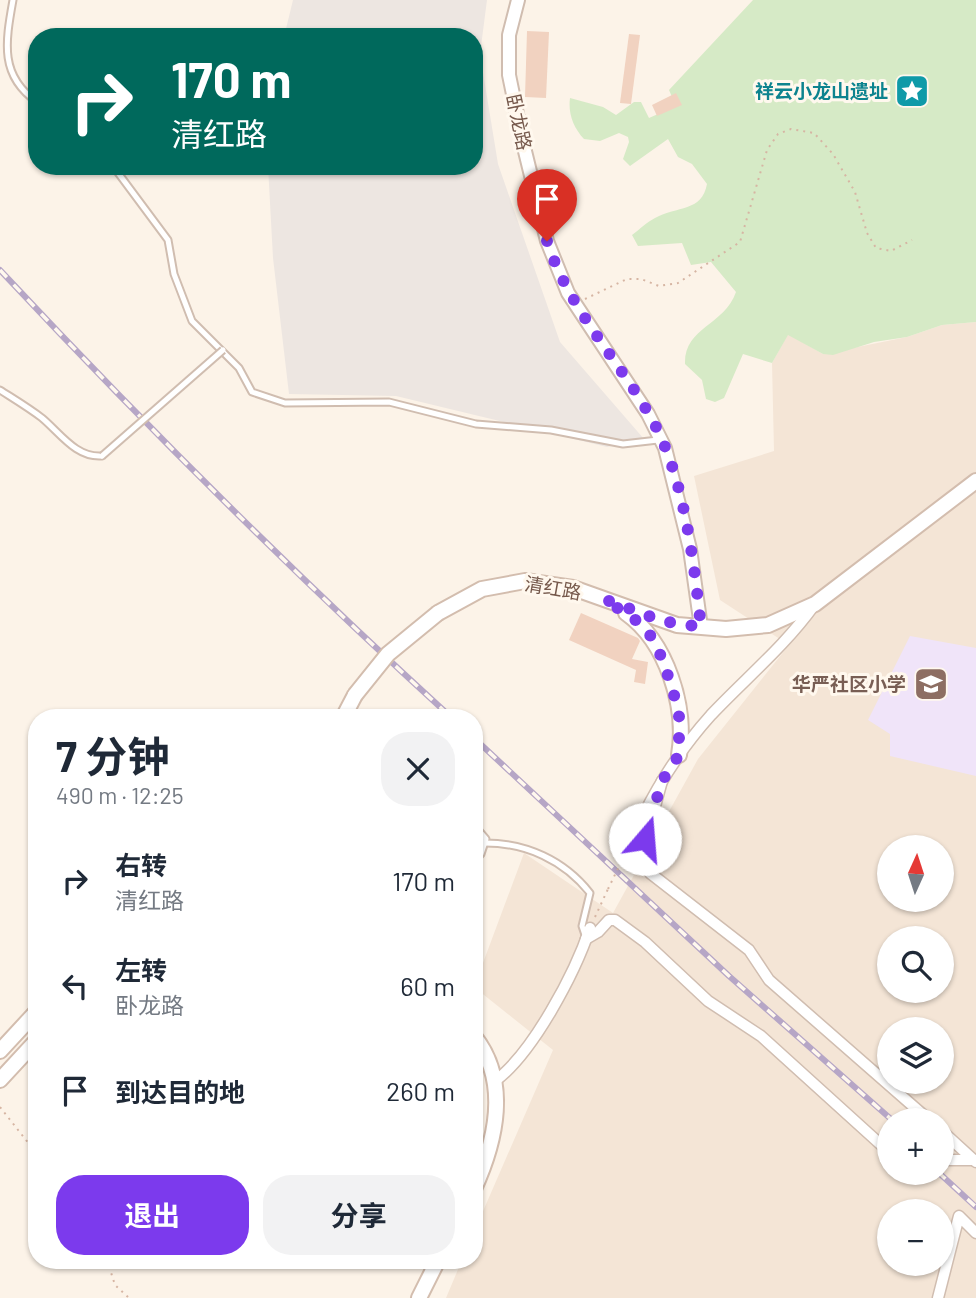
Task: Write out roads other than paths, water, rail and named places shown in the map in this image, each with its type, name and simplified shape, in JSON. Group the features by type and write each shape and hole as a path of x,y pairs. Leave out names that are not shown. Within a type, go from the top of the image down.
{"main road":[{"name":"清红路","path":"348,709 355,695 387,654 438,613 482,589 512,581 556,584 662,621 701,627 740,628 768,625 815,604 976,481"},
{"path":"604,599 637,621 658,649 679,711 679,755"},
{"path":"0,1051 28,1020"},
{"path":"0,1080 28,1050"},
{"path":"483,1051 495,1081 495,1124 483,1161"},
{"path":"419,1298 434,1269"}],"street":[{"name":"卧龙路","path":"518,0 508,54 514,106 553,258 574,304 642,404 662,439 684,517 701,627"},
{"path":"644,814 679,755 709,717 785,642 815,604"},
{"path":"662,781 642,853 643,864 650,873 749,950 769,980 915,1108"},
{"path":"586,939 598,932 608,920 615,920 645,942 708,1001 761,1036 877,1141"},
{"path":"495,1081 521,1057 535,1039 590,928"},
{"path":"954,1141 976,1160"},
{"path":"954,1160 976,1160"},
{"path":"938,1298 958,1216 976,1233"}],"lane":[{"path":"13,0 2,57 16,90 28,97"},
{"path":"120,175 168,240 174,274 192,321 239,368 252,392 285,403 389,402 476,424 551,430 623,444 662,439"},
{"path":"0,390 42,418 78,450 93,457 102,456 223,350"},
{"path":"483,832 483,848"},
{"path":"485,843 529,848 582,884 590,893 582,926 586,939"}],"railway":[{"path":"0,270 222,498 442,709"},
{"path":"483,746 729,976 878,1108"},
{"path":"952,1185 976,1207"}],"place":[{"name":"祥云小龙山遗址","path":"912,91"},
{"name":"华严社区小学","path":"931,684"}]}
